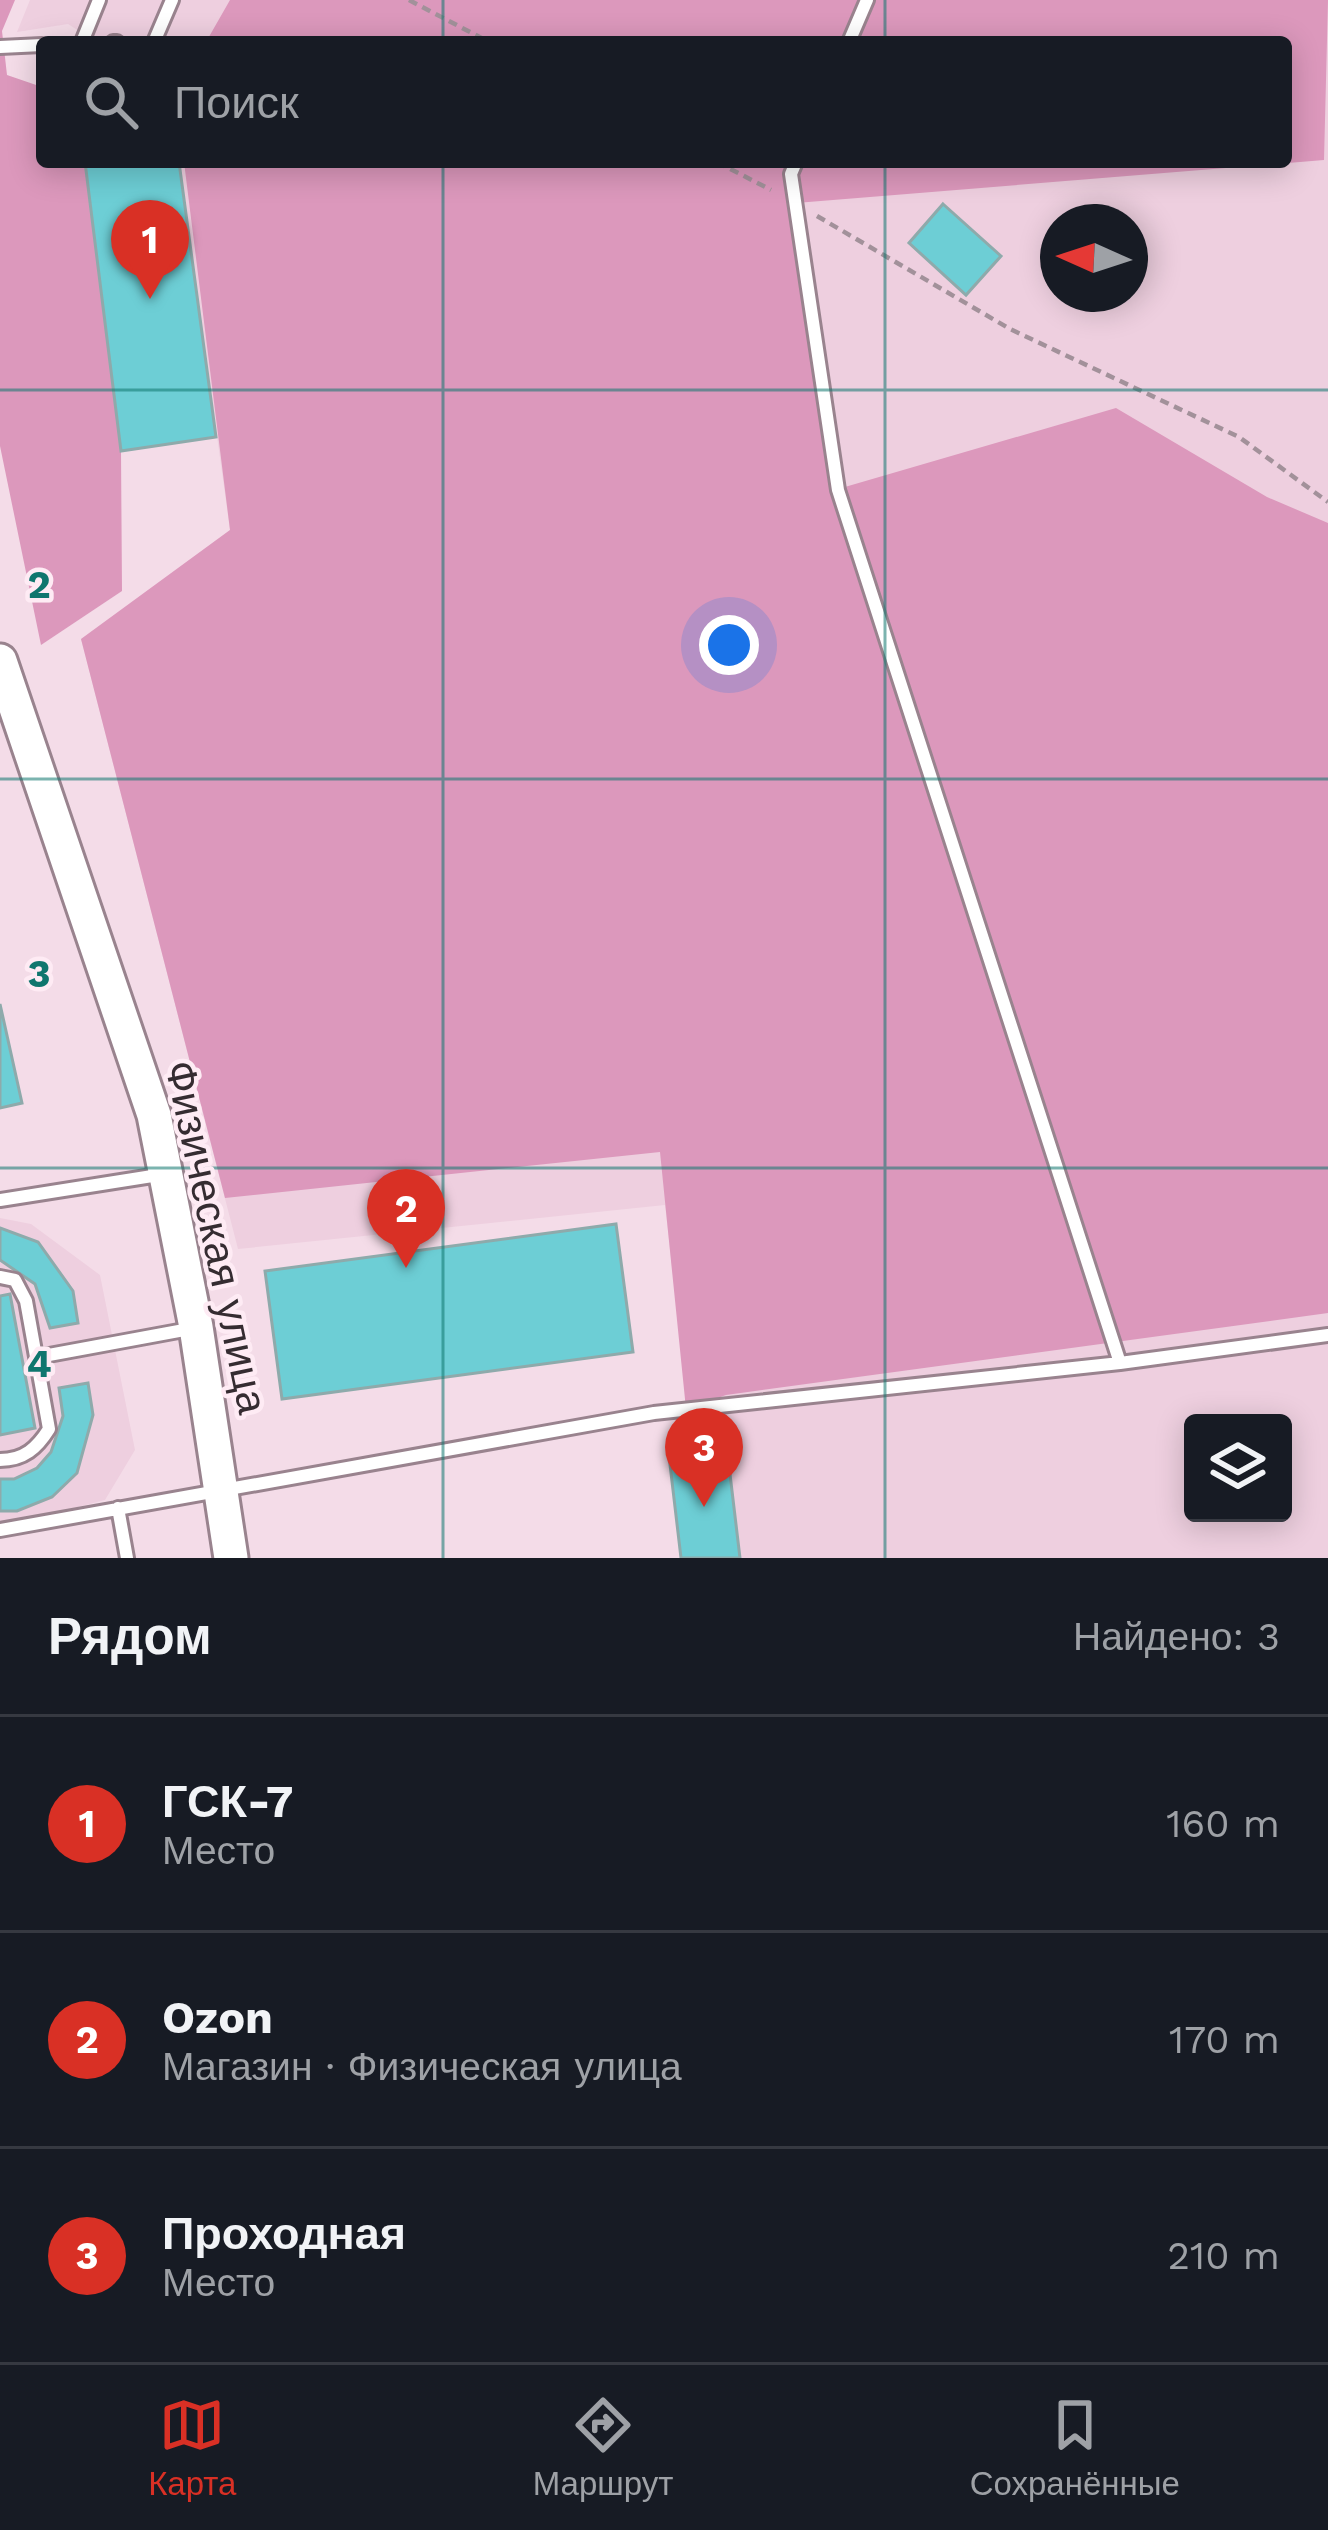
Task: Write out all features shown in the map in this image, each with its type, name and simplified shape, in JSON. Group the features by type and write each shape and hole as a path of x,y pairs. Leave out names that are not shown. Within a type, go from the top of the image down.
{"street":[{"name":"Физическая улица","path":"0,662 20,735 154,1115 196,1328 231,1558"}],"lane":[{"path":"84,36 99,0"},
{"path":"157,36 172,0"},
{"path":"852,36 867,0"},
{"path":"0,47 36,45"},
{"path":"794,168 838,490 1120,1363"},
{"path":"0,1200 165,1174"},
{"path":"0,1277 15,1280 26,1301 50,1429 37,1448 15,1460 0,1460"},
{"path":"38,1357 196,1328"},
{"path":"0,1530 654,1413 1120,1363 1328,1335"},
{"path":"118,1508 127,1558"}],"path":[{"path":"409,0 478,36"},
{"path":"728,168 1010,329 1239,436 1328,502"}],"shaded area":[{"path":"0,0 15,0 2,31 7,75 36,85 36,168 86,168 121,451 122,591 41,645 0,446"},
{"path":"30,0 1328,0 1328,1558 705,1558 665,1205 238,1249 81,639 230,530 180,168 1292,168 1292,36 87,36 68,24 17,32"},
{"path":"230,0 1328,0 1324,160 1292,163 1292,36 209,36"},
{"path":"185,168 1226,168 796,203 838,489 1116,408 1267,497 1328,523 1328,1313 726,1395 686,1409 660,1152 225,1198 81,639 230,530"},
{"path":"0,1218 31,1224 100,1275 135,1450 105,1500 0,1527"}],"building":[{"path":"86,168 180,168 216,437 121,451"},
{"path":"943,204 1001,256 966,295 909,243"},
{"path":"0,1004 22,1103 0,1108"},
{"path":"616,1224 633,1352 282,1399 265,1271"},
{"path":"0,1228 38,1242 73,1291 78,1323 50,1328 35,1284 0,1260"},
{"path":"10,1294 35,1428 0,1435 0,1296"},
{"path":"88,1383 93,1415 77,1473 52,1497 17,1511 0,1511 0,1479 14,1479 37,1468 51,1452 63,1416 59,1388"},
{"path":"727,1449 740,1558 681,1558 669,1456"}],"place":[{"name":"ГСК-7","path":"150,299"},
{"name":"Ozon","path":"406,1268"},
{"name":"Проходная","path":"704,1507"}]}
